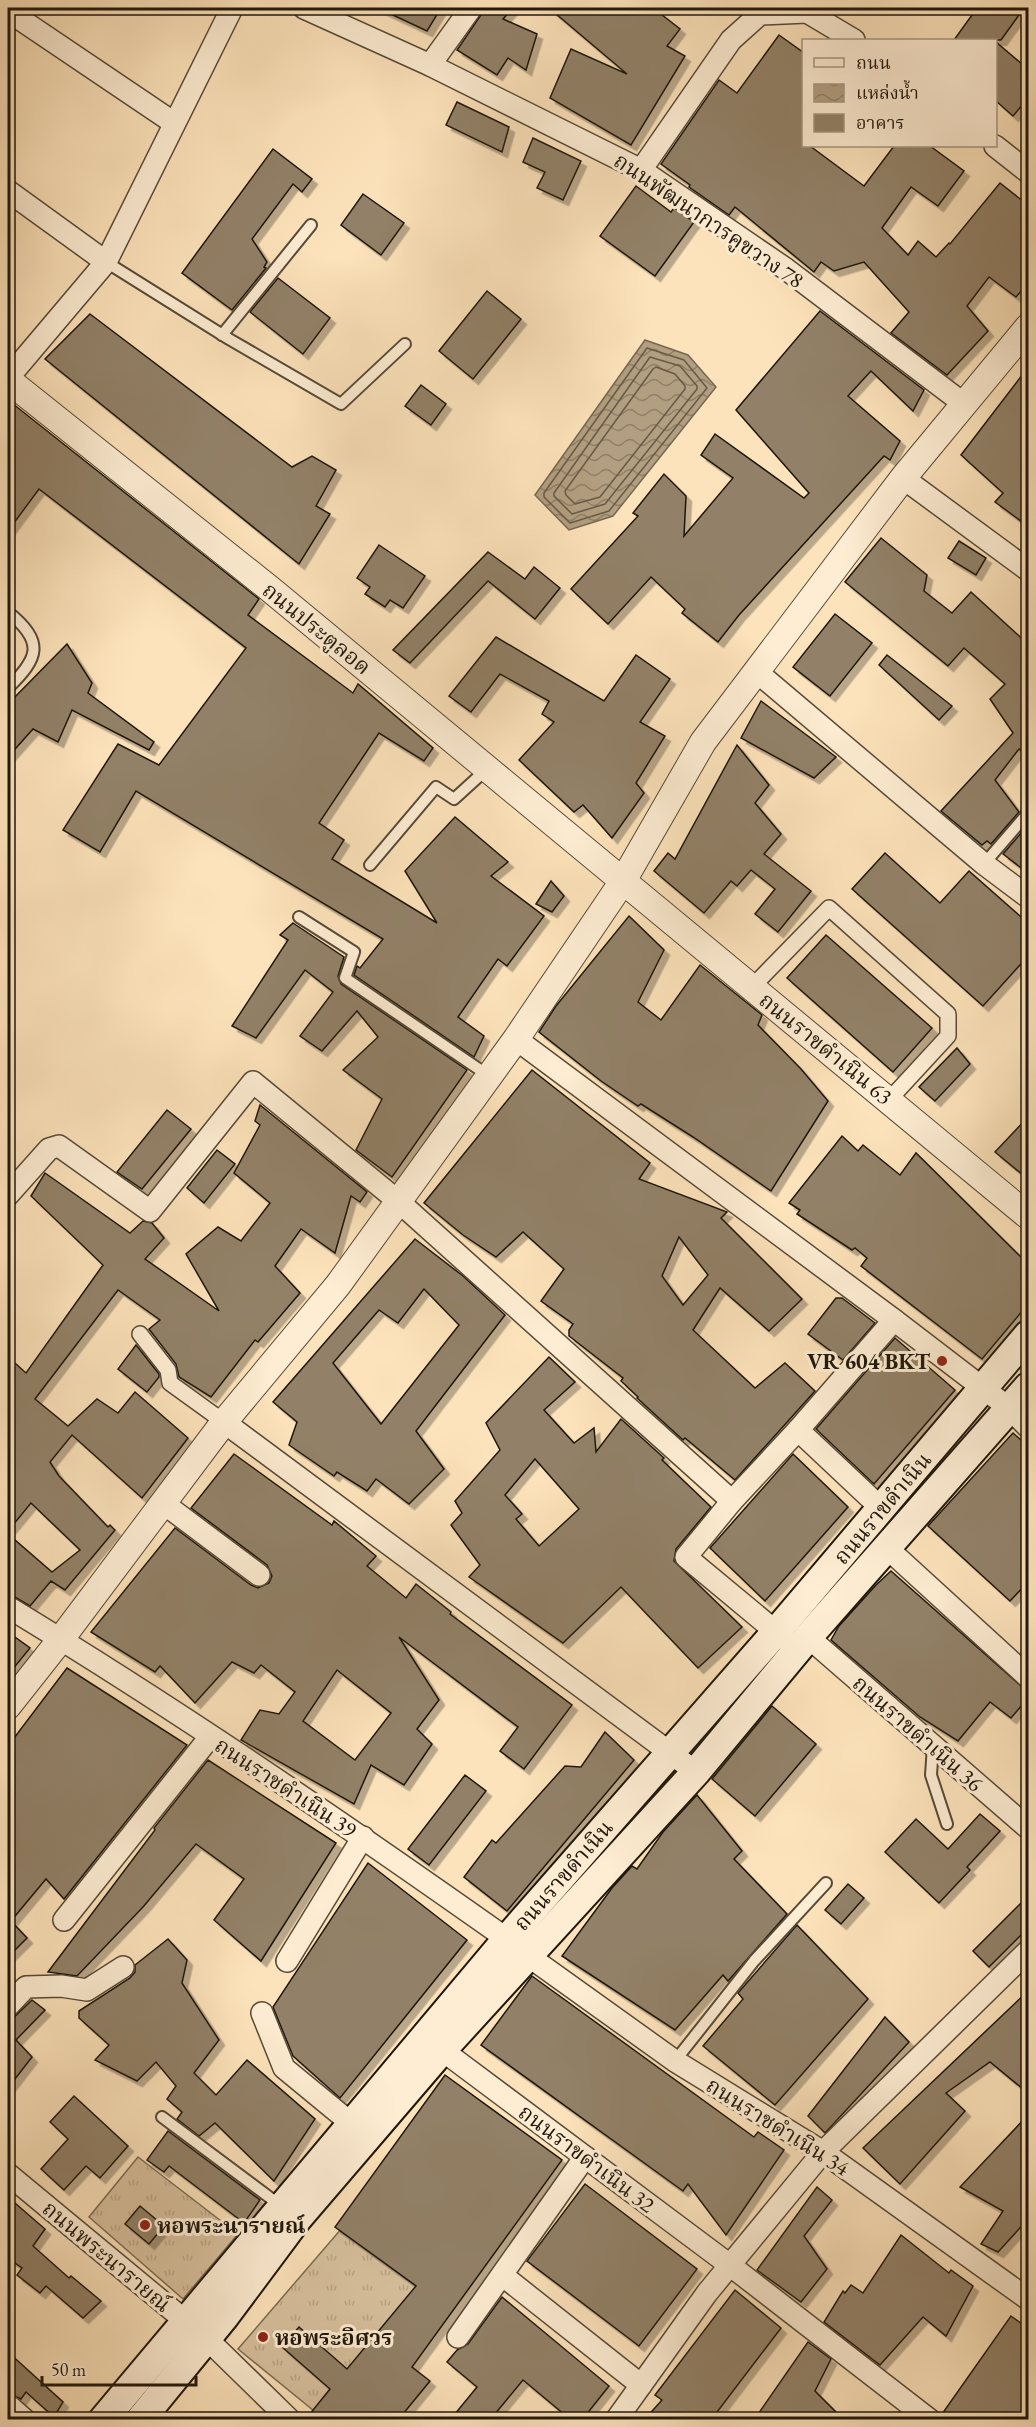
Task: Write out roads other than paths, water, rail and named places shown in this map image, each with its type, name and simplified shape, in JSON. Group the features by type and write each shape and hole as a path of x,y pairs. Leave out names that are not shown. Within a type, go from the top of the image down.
{"main road":[{"name":"ถนนราขดำเนิน","path":"140,2420 196,2330 290,2212 517,1947 671,1753 1029,1335"},
{"name":"ถนนราขดำเนิน","path":"360,2130 442,2050 517,1947 696,1772 803,1643 886,1548 1019,1418 1029,1387"},
{"name":"ถนนราขดำเนิน","path":"103,2420 196,2330"}],"street":[{"path":"8,379 106,262 232,8"},
{"name":"ถนนพัฒนาการคูขวาง 78","path":"304,8 430,65 640,170 786,269 964,404"},
{"path":"430,65 471,8"},
{"path":"640,170 731,40 756,11 809,10 852,39"},
{"path":"8,11 174,123"},
{"path":"996,147 1029,172"},
{"path":"8,190 106,262"},
{"path":"8,1706 224,1422 338,1285 490,1076 623,881 703,742 903,478 1029,327"},
{"name":"ถนนประตูลอด","path":"8,379 270,589 623,881"},
{"path":"903,478 1029,570"},
{"path":"756,672 984,864 1029,897"},
{"name":"ถนนราขดำเนิน 63","path":"623,881 1029,1216"},
{"path":"752,987 829,908 948,1014 948,1036 889,1100"},
{"path":"516,1039 894,1320 1019,1418"},
{"path":"8,1195 49,1149 59,1146 150,1211 253,1082 398,1201 732,1501 798,1430 894,1320"},
{"path":"140,1334 168,1370 170,1383 696,1772"},
{"path":"798,1430 882,1509"},
{"name":"ถนนราขดำเนิน 36","path":"732,1501 686,1557 777,1632 803,1643 933,1746 1029,1828"},
{"path":"164,1503 259,1575"},
{"path":"886,1548 1029,1677"},
{"name":"ถนนราชดำเนิน 39","path":"8,1607 61,1639 363,1837 517,1947"},
{"path":"64,1920 210,1737"},
{"path":"286,1961 363,1837"},
{"name":"ถนนราชดำเนิน 34","path":"517,1947 675,2061 823,2152 1029,2299"},
{"path":"616,2420 707,2293 823,2152 1029,1951"},
{"path":"8,2006 26,1987 61,1986 87,1990 123,1967"},
{"path":"262,2013 284,2068 360,2130"},
{"name":"ถนนราขดำเนิน 32","path":"442,2050 731,2266 930,2420"},
{"path":"458,2337 585,2157"},
{"name":"ถนนพระนารายณ์","path":"8,2174 196,2330 290,2420"},
{"path":"502,2275 641,2385"},
{"path":"8,2405 25,2420"}],"lane":[{"path":"222,334 311,225"},
{"path":"106,262 341,404 405,344"},
{"path":"8,612 31,635 34,653 27,669 8,688"},
{"path":"370,865 436,787 454,799 487,768"},
{"path":"984,864 1029,813"},
{"path":"298,917 354,952 345,978 490,1076"},
{"path":"933,1746 931,1775 947,1824"},
{"path":"675,2061 754,1961 826,1883"},
{"path":"162,2117 290,2212"}],"water":[{"path":"645,340 688,355 716,387 613,516 569,530 535,495"}],"place":[{"name":"VR 604 BKT","path":"942,1361"},
{"name":"หอพระนารายณ์","path":"145,2225"},
{"name":"หอพระอิศวร","path":"263,2337"}]}
